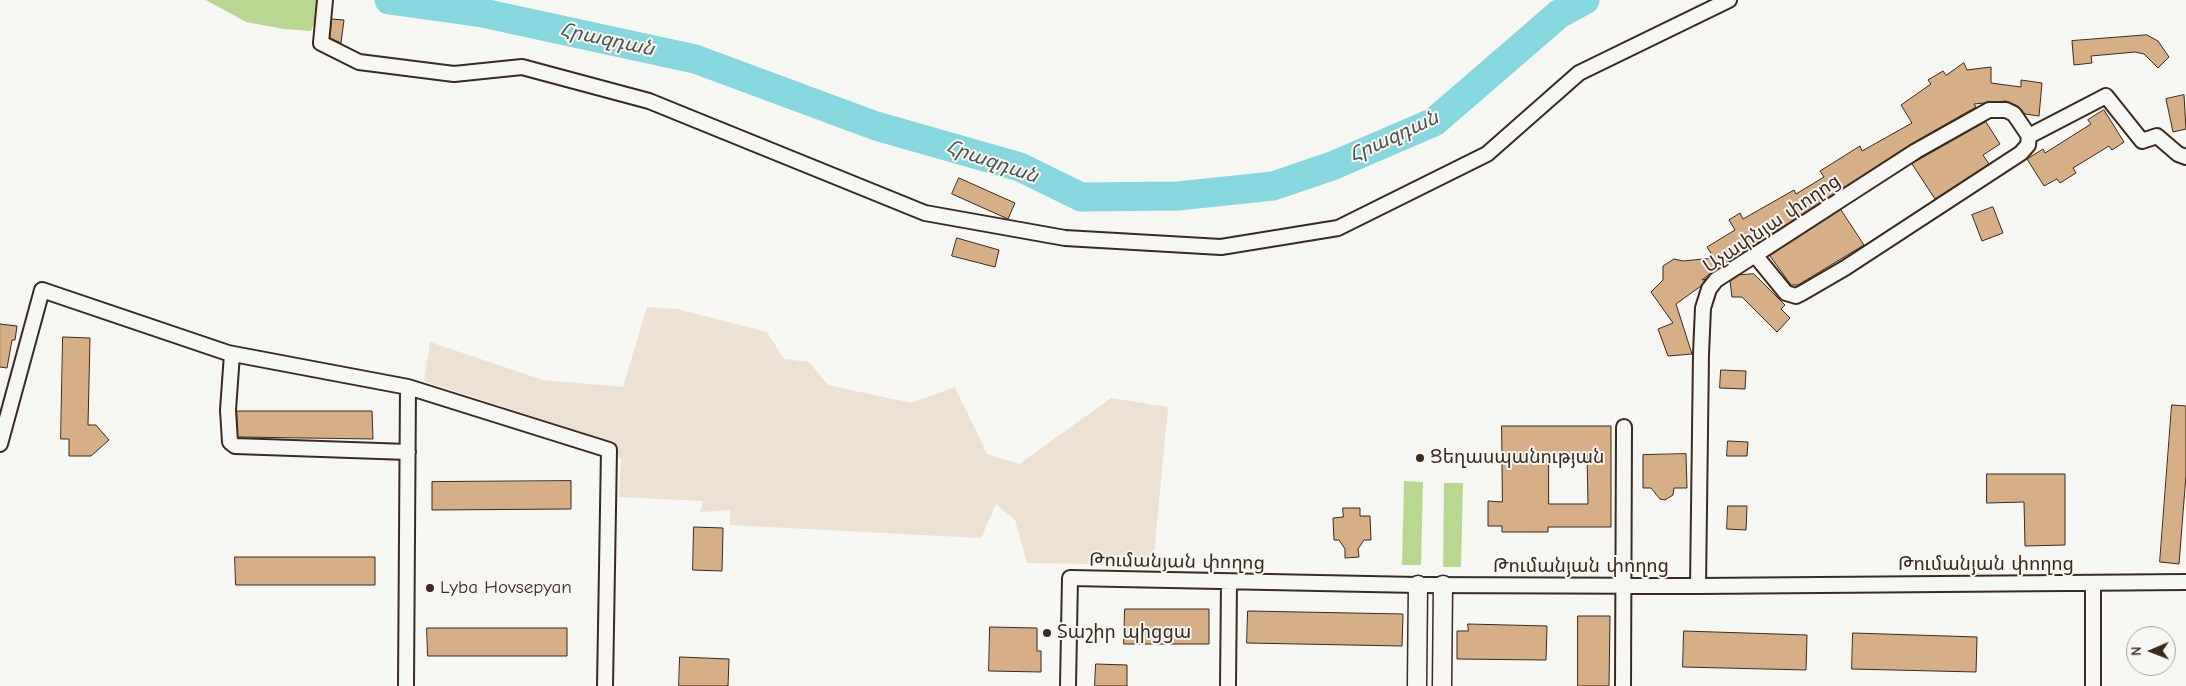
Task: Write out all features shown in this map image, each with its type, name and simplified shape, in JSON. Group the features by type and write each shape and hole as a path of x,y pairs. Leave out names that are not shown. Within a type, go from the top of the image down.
{"street":[{"path":"325,0 321,43 359,62 454,74 522,67 649,101 925,213 1065,238 1221,247 1338,228 1487,154 1579,73 1729,0"},
{"path":"1755,255 1786,292 1790,295 1802,293 1845,268 2021,153 2028,144 2029,136 2106,96 2142,141 2157,136 2178,154 2186,158"},
{"name":"Աչափնյա փողոց","path":"1698,586 1703,308 1709,289 1716,280 1916,151 1989,110 2006,110 2014,114 2029,136"},
{"path":"0,444 42,290 232,354 408,387 609,450 605,686"},
{"path":"232,354 228,410 230,442 235,446 408,452"},
{"path":"406,686 408,387"},
{"path":"1623,686 1624,427"},
{"name":"Թումանյան փողոց","path":"1068,686 1070,578 1418,586 2186,582"},
{"path":"1228,686 1229,582"},
{"path":"2093,583 2093,686"},
{"path":"1442,686 1443,585"},
{"path":"1417,686 1418,586"}],"shaded area":[{"path":"647,307 677,309 767,332 784,359 809,362 828,385 911,403 955,387 987,454 1019,464 1111,398 1168,407 1153,565 1027,563 1015,520 996,504 981,538 730,525 730,510 700,512 703,501 619,497 621,459 600,438 424,381 430,342 543,380 623,387"}],"green space":[{"path":"206,0 317,0 317,16 311,31 284,29 246,22"},
{"path":"1404,481 1423,482 1421,565 1402,565"},
{"path":"1444,483 1463,483 1461,567 1443,567"}],"building":[{"path":"332,19 344,20 341,43 330,38"},
{"path":"2147,35 2158,41 2169,57 2158,68 2144,54 2135,52 2091,56 2092,63 2074,65 2072,41"},
{"path":"1964,63 1967,70 1991,67 1991,83 2021,87 2021,80 2042,83 2039,116 2025,114 2018,106 2006,101 1974,104 1976,107 1911,144 1711,273 1702,280 1706,279 1701,286 1676,304 1692,354 1668,356 1658,329 1673,323 1651,292 1663,280 1663,266 1674,259 1683,261 1714,258 1707,247 1735,230 1729,220 1740,213 1743,219 1794,190 1796,194 1824,177 1820,171 1860,146 1862,151 1912,123 1901,105 1931,84 1928,80 1943,71 1946,75"},
{"path":"2184,95 2186,129 2173,132 2166,99"},
{"path":"2104,110 2124,142 2112,150 2109,146 2073,168 2076,173 2060,183 2057,179 2044,186 2027,159 2043,149 2045,153 2091,124 2088,120"},
{"path":"1986,122 2000,144 1983,155 1989,164 1935,199 1912,164"},
{"path":"959,178 1015,203 1008,219 952,194"},
{"path":"1993,207 2003,233 1982,241 1972,215"},
{"path":"1841,210 1864,245 1798,285 1791,285 1770,256"},
{"path":"957,238 999,250 995,267 952,256"},
{"path":"1754,274 1785,305 1781,309 1790,318 1777,332 1742,297 1732,297 1730,281 1739,275"},
{"path":"0,324 17,326 15,340 12,340 7,368 0,367"},
{"path":"63,337 90,338 88,425 96,425 109,440 91,456 69,456 69,439 61,439"},
{"path":"1721,370 1746,371 1745,389 1720,388"},
{"path":"2172,405 2186,406 2186,475 2179,564 2160,562"},
{"path":"237,411 372,411 373,439 238,437"},
{"path":"1502,426 1611,426 1611,527 1548,527 1548,532 1502,532 1502,526 1488,526 1488,501 1502,502","holes":["1549,454 1587,454 1588,504 1549,504"]},
{"path":"1728,441 1748,442 1747,456 1727,456"},
{"path":"1686,454 1687,488 1674,488 1673,495 1665,500 1660,499 1651,488 1643,488 1643,455"},
{"path":"1987,474 2065,474 2065,545 2025,546 2024,502 1987,503"},
{"path":"571,481 571,509 432,510 432,482"},
{"path":"1728,506 1747,506 1746,530 1727,529"},
{"path":"1343,508 1360,508 1360,516 1370,516 1371,540 1364,540 1358,549 1359,557 1345,558 1345,549 1339,540 1334,540 1333,518 1343,517"},
{"path":"694,527 723,528 722,571 693,570"},
{"path":"235,557 375,557 375,585 236,585"},
{"path":"1125,609 1209,609 1209,644 1124,644"},
{"path":"1248,611 1403,614 1402,646 1247,643"},
{"path":"1578,616 1610,616 1609,686 1578,686"},
{"path":"1468,624 1547,626 1546,660 1457,659 1457,631 1468,631"},
{"path":"990,627 1037,628 1037,651 1041,651 1041,672 989,671"},
{"path":"427,628 567,628 567,656 428,656"},
{"path":"1684,631 1807,635 1806,670 1683,667"},
{"path":"1853,633 1977,637 1976,672 1852,669"},
{"path":"680,657 729,659 728,686 679,686"},
{"path":"1096,664 1127,665 1127,686 1095,686"}],"waterway":[{"name":"Հրազդան","path":"389,0 483,13 695,59 876,126 1020,167 1081,197 1178,196 1273,186 1332,166 1434,122 1559,14 1585,0"}],"place":[{"name":"Ցեղասպանության","path":"1420,458"},
{"name":"Lyba Hovsepyan","path":"430,588"},
{"name":"Տաշիր պիցցա","path":"1047,633"}]}
